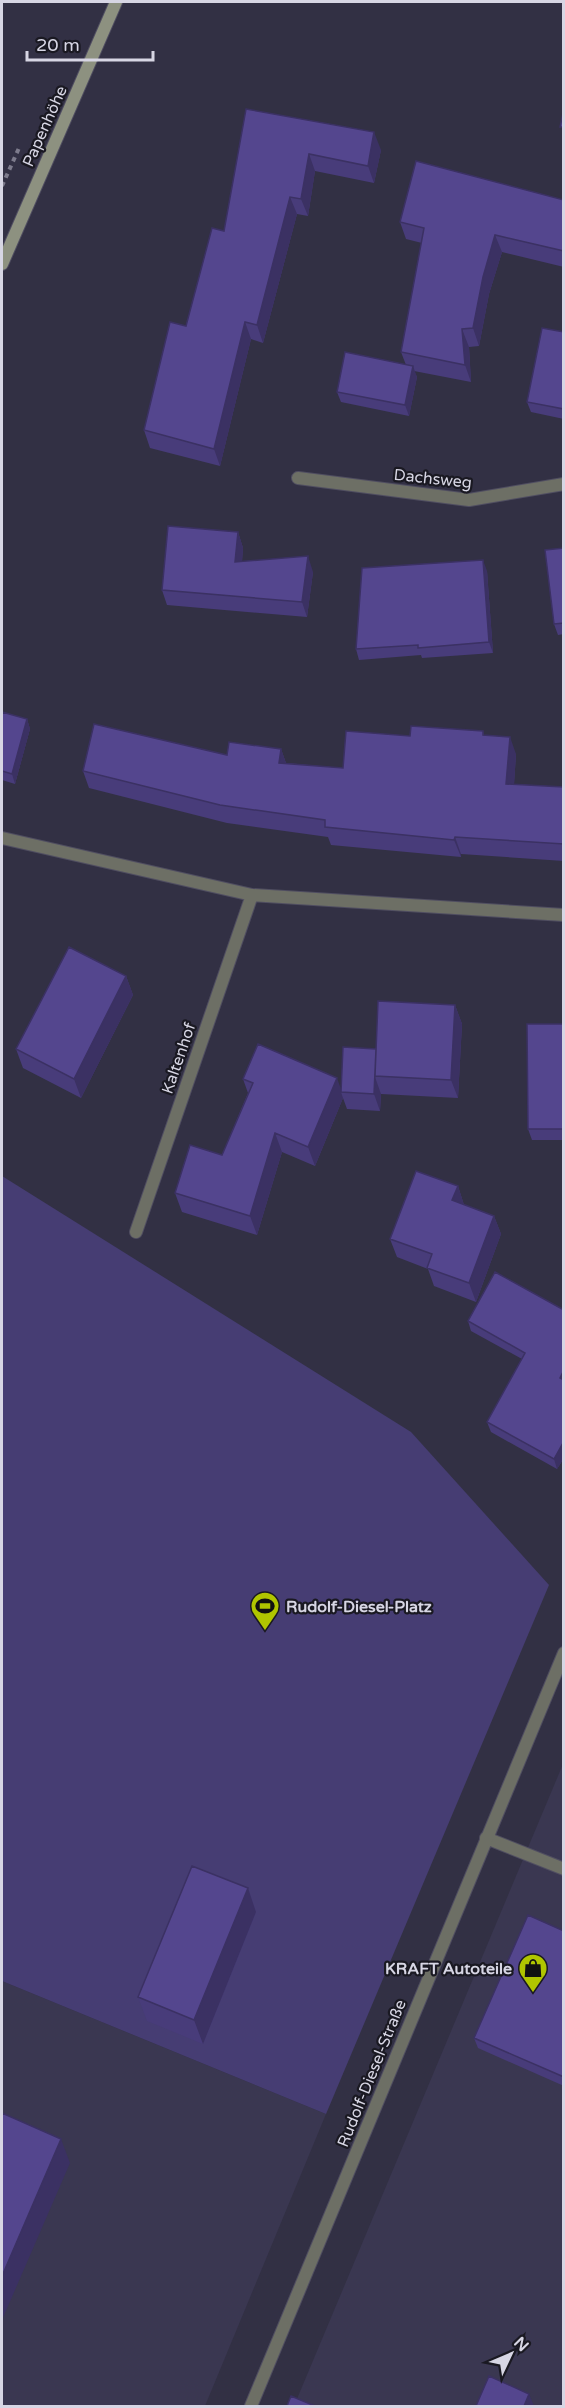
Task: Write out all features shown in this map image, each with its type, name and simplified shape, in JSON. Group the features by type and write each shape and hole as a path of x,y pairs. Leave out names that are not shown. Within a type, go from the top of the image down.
{"main road":[{"name":"Papenhöhe","path":"2,264 116,2"}],"street":[{"name":"Dachsweg","path":"298,478 469,500 564,484"},
{"path":"2,838 252,895 564,915"},
{"name":"Kaltenhof","path":"136,1232 252,895"},
{"name":"Rudolf-Diesel-Straße","path":"251,2406 564,1653"},
{"path":"486,1838 564,1869"}],"shaded area":[{"name":"Rudolf-Diesel-Platz","path":"2,1176 411,1432 549,1585 326,2114 2,1981"},
{"path":"563,1764 563,2406 294,2406"},
{"path":"2,1981 326,2114 205,2406 2,2406"}],"building":[{"path":"246,109 374,132 368,166 309,154 301,199 290,197 257,325 245,322 214,449 144,430 170,322 186,326 212,228 224,231"},
{"path":"564,109 564,127 560,127"},
{"path":"416,161 564,200 564,251 495,235 483,277 473,328 462,329 465,365 401,352 424,228 400,222"},
{"path":"542,328 564,332 564,409 527,402"},
{"path":"345,352 413,366 405,405 337,392"},
{"path":"168,526 238,532 235,562 308,556 302,602 162,590"},
{"path":"564,548 564,623 554,624 545,550"},
{"path":"483,560 489,642 418,648 418,645 356,649 362,568"},
{"path":"2,712 27,719 12,774 2,771"},
{"path":"94,724 227,755 229,742 281,749 279,763 343,768 346,731 410,736 411,726 483,731 483,735 510,737 506,784 564,787 564,844 455,837 454,840 325,827 325,820 220,805 83,771"},
{"path":"69,947 126,976 74,1079 16,1049"},
{"path":"378,1001 455,1005 451,1080 375,1076"},
{"path":"527,1024 564,1024 564,1129 528,1129"},
{"path":"258,1044 337,1078 308,1147 275,1133 250,1216 175,1193 190,1145 222,1155 253,1083 243,1079"},
{"path":"343,1047 376,1049 374,1094 341,1092"},
{"path":"416,1171 458,1186 452,1200 494,1216 469,1283 427,1268 432,1254 390,1239"},
{"path":"495,1272 564,1310 564,1370 560,1378 564,1380 564,1441 554,1459 487,1422 525,1353 468,1321"},
{"path":"192,1866 248,1888 194,2020 138,1997"},
{"name":"KRAFT Autoteile","path":"528,1915 564,1931 564,2077 474,2038"},
{"path":"2,2113 61,2139 2,2276"},
{"path":"489,2376 529,2394 524,2406 476,2406"},
{"path":"291,2396 315,2406 287,2406"}],"place":[{"name":"Rudolf-Diesel-Platz","path":"265,1632"},
{"name":"KRAFT Autoteile","path":"533,1994"}]}
